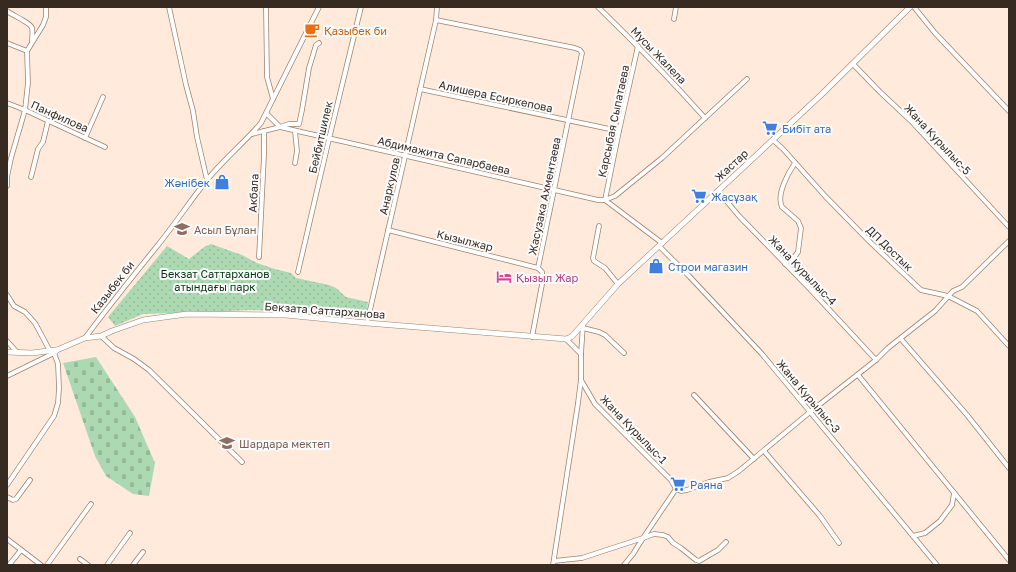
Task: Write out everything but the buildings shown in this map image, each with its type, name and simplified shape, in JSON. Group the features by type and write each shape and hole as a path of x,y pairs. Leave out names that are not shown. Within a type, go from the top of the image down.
{"street":[{"path":"7,186 9,158 25,110 28,83 26,51 43,25 46,17 46,7"},
{"path":"169,7 207,180"},
{"path":"266,7 267,77 273,100"},
{"name":"Казыбек би","path":"7,376 54,351 85,338 207,180 226,158 252,134 261,123 314,20 319,7"},
{"name":"Бейбитшилек","path":"298,272 361,7"},
{"name":"Анаркулов","path":"367,323 406,156 436,20 437,7"},
{"name":"Мусы Жалела","path":"598,7 670,78 705,118"},
{"path":"674,19 676,7"},
{"name":"Жастар","path":"566,339 583,326 618,284 821,95 910,7"},
{"path":"914,7 935,33 1009,111"},
{"path":"7,11 30,25 32,28 32,42"},
{"name":"Жасузака Ахментаева","path":"436,20 575,48 580,50 582,53 538,268 542,272 543,279 532,337"},
{"path":"7,43 26,51"},
{"path":"252,134 289,124 299,124 309,68 316,45 319,43"},
{"name":"Карсыбая Сыпатаева","path":"605,200 638,46"},
{"name":"Жана Курылыс-5","path":"853,64 911,121 1009,227"},
{"path":"605,200 615,196 662,158 747,79"},
{"name":"Алишера Есиркепова","path":"420,89 619,131"},
{"path":"85,138 103,97"},
{"name":"Панфилова","path":"7,103 105,147"},
{"path":"266,114 280,127"},
{"path":"31,178 38,150 48,121"},
{"name":"Абдимажита Сапарбаева","path":"280,127 598,200 605,200 661,244"},
{"name":"Акбала","path":"259,257 264,131"},
{"path":"295,131 297,151 295,163"},
{"name":"ДП Достык","path":"773,140 831,202 921,290 948,296 977,311 1009,346"},
{"path":"785,264 798,252 801,228 798,221 782,207 781,204 784,182 795,163"},
{"name":"Жана Курылыс-4","path":"718,191 876,360"},
{"path":"599,226 592,258 605,268 618,284"},
{"name":"Кызылжар","path":"388,230 538,268"},
{"path":"624,565 633,554 676,489 681,491 687,490 709,482 728,478 739,471 935,311 953,291 962,287 1009,241"},
{"name":"Жана Курылыс-3","path":"661,244 762,354 937,565"},
{"path":"7,295 14,306 25,312 35,323 54,351 58,364 59,388 58,403 54,416 7,485"},
{"name":"Бекзата Саттарханова","path":"85,338 101,336 143,320 187,314 286,315 566,339"},
{"path":"624,353 605,335 583,326 581,380 554,563 582,558 654,534 668,537 673,543 699,561 718,550 726,542"},
{"path":"101,336 114,348 134,359 149,370 242,462"},
{"path":"566,339 581,354"},
{"path":"901,339 1009,468"},
{"path":"7,341 17,352"},
{"path":"7,352 32,353 54,351"},
{"path":"858,374 1009,560"},
{"name":"Жана Курылыс-1","path":"581,380 595,404 671,480 676,489"},
{"path":"694,395 754,459"},
{"path":"764,451 820,516 840,543"},
{"path":"7,497 12,500 16,499 30,480"},
{"path":"913,536 925,533 940,521 952,505 954,493"},
{"path":"47,565 90,504"},
{"path":"107,565 130,533"},
{"path":"7,539 41,565"},
{"path":"9,565 21,550"},
{"path":"133,565 143,552"},
{"path":"80,558 88,565"}],"green space":[{"name":"Бекзат Саттарханов атындағы парк","path":"211,244 242,255 257,263 291,273 296,278 329,285 336,288 346,297 368,302 366,318 299,312 252,310 143,314 115,326 108,317 167,246 189,259 204,247"},
{"path":"96,357 135,417 155,463 149,496 133,494 106,476 95,456 63,363"}],"place":[{"name":"Қазыбек би","path":"312,30"},
{"name":"Бибіт ата","path":"770,128"},
{"name":"Жәнібек","path":"222,182"},
{"name":"Жасұзақ","path":"699,196"},
{"name":"Асыл Бұлан","path":"182,229"},
{"name":"Строи магазин","path":"656,266"},
{"name":"Қызыл Жар","path":"504,277"},
{"name":"Шардара мектеп","path":"227,443"},
{"name":"Раяна","path":"678,484"}]}
